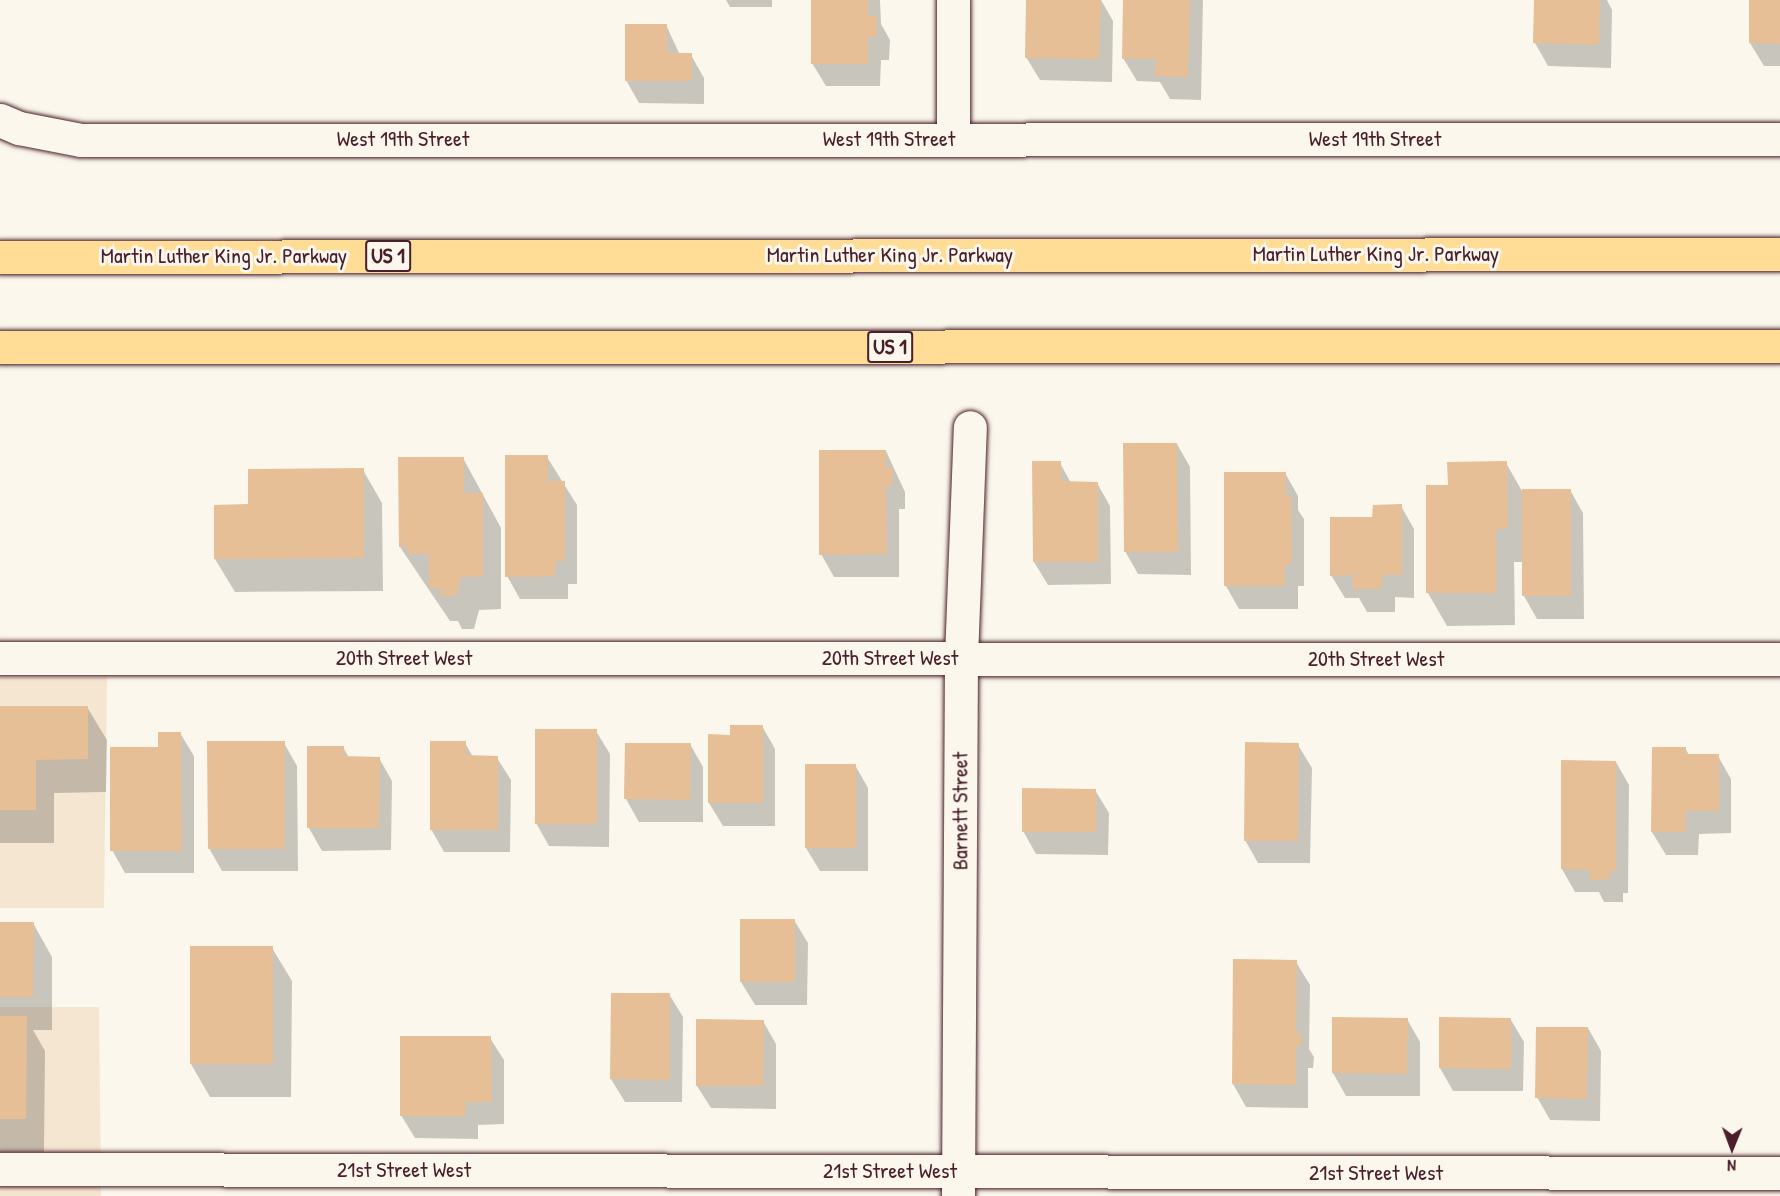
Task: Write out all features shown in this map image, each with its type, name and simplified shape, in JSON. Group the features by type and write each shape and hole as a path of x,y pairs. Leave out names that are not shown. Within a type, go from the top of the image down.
{"highway":[{"name":"Martin Luther King Jr. Parkway","path":"0,257 1780,254"},
{"name":"US 1","path":"0,347 1780,346"}],"street":[{"path":"953,0 953,139"},
{"name":"West 19th Street","path":"0,120 19,128 81,140 1780,139"},
{"name":"Barnett Street","path":"958,1184 961,658 970,427"},
{"name":"20th Street West","path":"0,658 1780,659"},
{"name":"21st Street West","path":"0,1169 958,1184 1780,1173"}],"shaded area":[{"path":"0,677 107,677 104,908 0,908"},
{"path":"0,1007 99,1007 101,1196 0,1196"}],"building":[{"path":"811,0 868,0 868,15 877,16 877,37 868,37 868,64 811,64"},
{"path":"1026,0 1101,0 1099,59 1025,58"},
{"path":"1123,0 1190,0 1188,77 1155,76 1156,59 1122,59"},
{"path":"1534,0 1600,0 1599,45 1533,43"},
{"path":"1749,0 1780,0 1780,44 1749,43"},
{"path":"625,24 667,24 667,53 692,53 692,81 625,81"},
{"path":"1123,443 1177,443 1178,552 1124,552"},
{"path":"819,450 886,450 886,468 893,468 892,486 886,486 887,554 819,555"},
{"path":"505,455 548,455 548,481 565,481 565,561 555,561 555,576 505,577"},
{"path":"398,457 464,457 464,493 483,493 483,576 461,577 456,596 441,596 441,588 429,588 429,554 408,554 408,547 399,547"},
{"path":"1032,461 1061,461 1061,481 1098,482 1098,562 1033,562"},
{"path":"1507,461 1508,529 1496,529 1496,593 1426,593 1426,485 1448,485 1447,462"},
{"path":"364,468 364,558 214,559 214,505 248,504 248,469"},
{"path":"1224,472 1286,472 1286,495 1291,495 1292,564 1285,564 1285,586 1224,586"},
{"path":"1522,489 1571,489 1571,596 1522,596"},
{"path":"1402,504 1402,575 1382,575 1382,589 1352,589 1353,575 1330,576 1330,517 1372,517 1373,505"},
{"path":"0,706 88,706 88,759 36,760 36,810 0,810"},
{"path":"730,725 763,725 763,803 708,803 708,734 730,735"},
{"path":"535,729 597,729 597,824 535,824"},
{"path":"158,732 181,732 182,851 110,851 110,747 158,747"},
{"path":"207,741 285,741 285,849 208,849"},
{"path":"430,741 466,741 466,755 498,756 498,830 430,830"},
{"path":"1245,742 1299,743 1298,841 1244,841"},
{"path":"625,743 691,743 690,800 624,799"},
{"path":"307,746 344,746 343,756 380,757 379,828 307,828"},
{"path":"1652,747 1686,747 1686,754 1719,754 1719,811 1686,811 1686,832 1651,832"},
{"path":"1561,760 1616,761 1616,870 1611,870 1610,879 1590,880 1590,870 1561,869"},
{"path":"805,764 856,764 856,848 805,848"},
{"path":"1022,788 1096,789 1096,832 1022,832"},
{"path":"740,919 795,919 795,982 740,982"},
{"path":"0,922 34,922 33,997 0,997"},
{"path":"190,946 273,946 273,1064 190,1064"},
{"path":"1233,959 1297,960 1296,1033 1301,1033 1301,1046 1296,1046 1296,1085 1232,1084"},
{"path":"611,993 670,993 670,1080 610,1079"},
{"path":"0,1016 27,1016 26,1119 0,1119"},
{"path":"1332,1017 1408,1018 1407,1074 1332,1073"},
{"path":"1439,1017 1511,1018 1511,1069 1439,1068"},
{"path":"696,1019 764,1020 763,1086 696,1086"},
{"path":"1536,1027 1588,1027 1587,1099 1535,1098"},
{"path":"400,1036 491,1036 492,1102 466,1102 465,1116 400,1116"}]}
